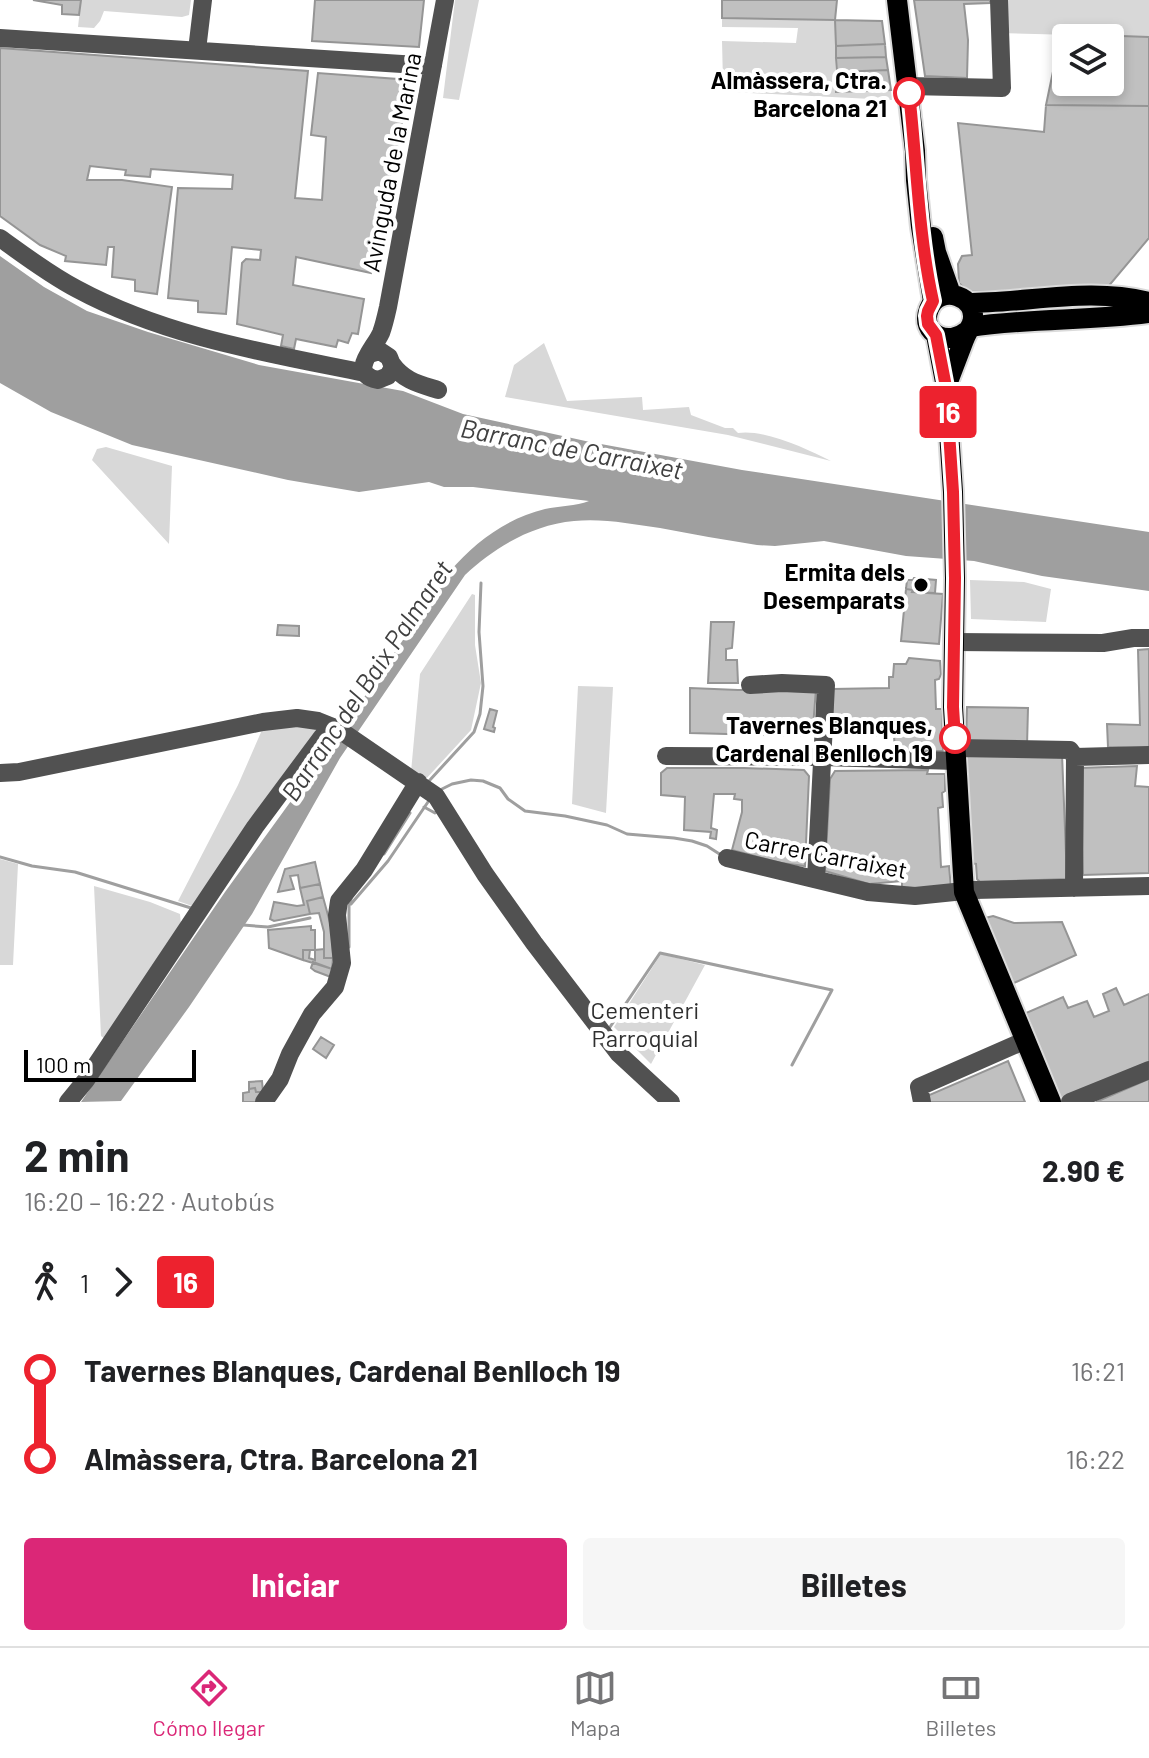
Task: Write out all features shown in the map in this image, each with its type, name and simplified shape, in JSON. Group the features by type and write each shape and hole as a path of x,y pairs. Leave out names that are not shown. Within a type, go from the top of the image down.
{"main road":[{"path":"897,0 921,227 951,300 972,311 973,319 946,387"},
{"path":"1051,1102 964,892 953,707 953,494 946,387 936,335 928,324 927,316 928,311 951,300 1109,296 1118,305 1136,309"},
{"path":"936,335 952,339 969,329 1136,309"}],"street":[{"path":"197,50 203,0"},
{"name":"Avinguda de la Marina","path":"377,363 445,0"},
{"path":"908,86 1002,88 999,0"},
{"path":"0,38 433,66"},
{"path":"0,238 59,279 123,310 201,338 339,368 377,363 438,390"},
{"path":"954,642 1103,643 1149,638"},
{"path":"750,685 826,685 816,879"},
{"path":"0,773 19,772 263,722 297,718 334,727 436,796 485,874 602,1032 619,1054 671,1102"},
{"path":"68,1102 86,1080 255,827 334,727"},
{"path":"666,756 823,757 1070,750 1075,757 1074,888"},
{"path":"1075,757 1149,755"},
{"path":"264,1102 280,1079 312,1014 335,987 342,963 337,915 339,901 364,870 421,784"},
{"name":"Carrer Carraixet","path":"727,858 868,892 915,896 974,890 1149,886"},
{"path":"921,1095 1026,1040"},
{"path":"1070,1102 1149,1070"}],"green space":[{"path":"81,0 191,0 189,15 104,11 94,28 78,27"},
{"path":"455,0 479,0 459,100 443,98"},
{"path":"999,0 1149,0 1149,37 1124,36 1124,24 1052,24 1052,34 999,33"},
{"path":"722,18 835,20 836,92 891,90 892,100 730,92 723,82 722,41 796,43 798,28 722,27"},
{"path":"544,343 567,401 642,397 643,410 689,407 691,415 733,428 738,433 773,437 831,461 728,435 505,397 514,365"},
{"path":"106,447 172,466 169,544 92,460 97,449"},
{"path":"970,580 1024,582 1051,589 1046,622 971,619"},
{"path":"472,594 475,595 475,645 481,683 471,730 425,780 411,772 420,674"},
{"path":"578,686 613,687 606,813 572,804"},
{"path":"283,724 315,726 315,738 195,907 178,901 238,785 262,730"},
{"path":"0,859 18,864 13,965 0,965"},
{"path":"94,886 180,914 181,925 105,1039 101,1036"},
{"name":"Cementeri Parroquial","path":"661,954 705,965 651,1064 614,1027"}],"water":[{"name":"Barranc de Carraixet","path":"0,256 44,287 87,311 259,365 403,391 463,414 590,442 742,470 1149,532 1149,591 1042,576 974,561 906,556 824,541 757,545 660,528 585,520 558,523 529,532 489,555 465,575 340,758 252,914 121,1101 81,1102 450,571 481,541 518,518 545,509 589,501 473,487 444,487 429,482 359,492 288,480 132,445 51,412 0,383"}],"building":[{"path":"33,0 81,0 79,15 62,14 62,5"},
{"path":"315,0 424,0 419,47 312,41"},
{"path":"722,0 837,0 835,20 722,18"},
{"path":"914,0 990,0 990,3 964,4 968,40 967,78 925,76"},
{"path":"835,20 882,21 885,44 836,46"},
{"path":"1124,36 1149,37 1149,106 1046,105 1052,76 1052,96 1124,96"},
{"path":"885,44 886,57 836,58 836,46"},
{"path":"0,48 308,71 295,198 322,200 326,137 311,135 318,73 411,80 371,273 296,257 293,285 364,299 358,334 352,333 348,343 338,340 336,347 296,339 294,349 281,346 283,335 237,324 242,263 246,259 260,260 261,250 232,247 226,314 198,312 198,301 168,298 178,188 232,189 233,175 151,169 150,177 125,175 126,170 90,166 87,180 122,180 172,187 157,294 135,291 135,280 112,277 114,247 108,247 106,265 65,261 66,256 40,245 0,216"},
{"path":"886,57 888,70 837,72 836,58"},
{"path":"888,70 891,90 836,92 837,72"},
{"path":"1046,105 1149,106 1149,238 1107,288 968,292 959,283 958,264 962,256 972,255 958,123 1044,132"},
{"name":"Ermita dels Desemparats","path":"907,580 936,580 935,593 906,589"},
{"path":"906,589 943,594 939,644 901,641"},
{"path":"711,622 734,622 732,648 726,649 726,660 737,660 738,683 708,683"},
{"path":"278,625 299,626 299,636 277,635"},
{"path":"1149,649 1149,748 1108,747 1107,724 1140,725 1138,650"},
{"path":"909,658 940,661 941,674 935,680 936,709 942,709 943,751 895,751 894,736 838,736 832,730 833,689 889,688 894,664 906,664"},
{"path":"690,688 816,689 813,727 805,736 690,733"},
{"path":"967,707 1028,708 1027,746 966,744"},
{"path":"490,709 497,711 494,732 484,729"},
{"path":"967,754 1062,754 1067,879 980,882 977,879 976,864 969,863"},
{"path":"1137,766 1135,786 1149,787 1149,873 1083,875 1079,768"},
{"path":"667,768 804,770 809,776 805,866 732,850 742,812 742,800 734,799 735,794 714,794 711,828 717,830 716,839 710,838 711,832 684,830 685,797 661,795 661,773"},
{"path":"928,770 927,774 945,774 943,807 938,808 941,867 949,866 951,889 902,889 902,881 869,884 825,871 830,779 835,771"},
{"path":"315,862 320,884 300,888 298,875 290,876 294,889 278,892 285,869"},
{"path":"320,884 323,897 307,901 310,914 274,921 270,919 274,902 304,905 300,888"},
{"path":"323,897 332,930 333,958 324,958 324,932 319,913 310,914 307,901"},
{"path":"993,916 1014,923 1062,922 1076,955 1009,983 985,918"},
{"path":"311,926 311,930 315,930 315,950 303,950 303,960 269,948 268,930"},
{"path":"324,949 324,958 333,958 332,969 303,960 303,950 310,950 309,958 315,960 315,950"},
{"path":"313,962 332,969 331,977 311,968"},
{"path":"1116,988 1124,1005 1149,994 1149,1062 1059,1100 1026,1013 1063,997 1068,1008 1087,1001 1094,1017 1109,1011 1103,994"},
{"path":"321,1037 334,1045 326,1058 313,1049"},
{"path":"1008,1061 1025,1102 928,1102 927,1096"},
{"path":"1149,1079 1149,1102 1096,1102"},
{"path":"262,1081 263,1092 249,1089 249,1082"},
{"path":"255,1088 256,1092 263,1092 259,1102 243,1102 243,1093"}],"waterway":[{"path":"429,781 474,732 480,714 483,686 479,632 481,583"},
{"path":"442,789 471,780 483,781 500,788 508,799 525,811 607,825 627,834 692,841 721,855"},
{"path":"351,904 388,861 430,799"},
{"path":"424,807 435,813 437,811"},
{"path":"384,854 410,813"},
{"path":"0,857 32,866 75,872 191,908"},
{"path":"349,947 351,899"},
{"path":"243,925 268,927 310,918"},
{"path":"608,1030 660,953 832,990 792,1065"}],"bus line":[{"name":"16","path":"909,93 921,227 933,301 928,311 928,324 936,335 946,387 953,492 955,738"}],"place":[{"name":"Almàssera, Ctra. Barcelona 21","path":"909,93"},
{"name":"Ermita dels Desemparats","path":"921,585"},
{"name":"Tavernes Blanques, Cardenal Benlloch 19","path":"955,738"}],"water label":[{"name":"Barranc del Baix Palmaret","path":"366,680"}]}
